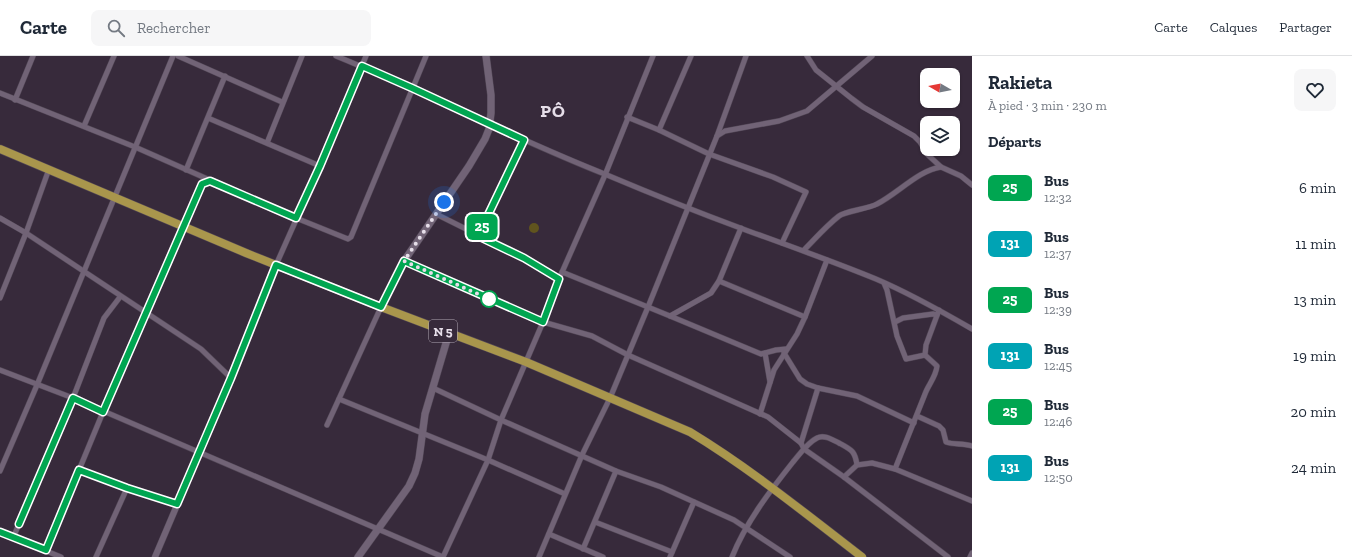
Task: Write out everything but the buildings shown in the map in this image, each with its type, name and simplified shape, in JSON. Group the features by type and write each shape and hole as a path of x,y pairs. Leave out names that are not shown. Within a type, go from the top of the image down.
{"highway":[{"name":"N 5","path":"0,149 276,265 526,362 690,432 714,446 772,488 862,557"}],"main road":[{"path":"381,307 404,261 485,140 491,113 491,95 486,56"},
{"path":"358,557 409,486 412,479 419,459 425,414 449,333"}],"street":[{"path":"15,100 33,56"},
{"path":"84,126 114,56"},
{"path":"0,471 2,459 37,385 173,56"},
{"path":"178,56 282,102"},
{"path":"267,143 282,102 302,56"},
{"path":"336,56 412,88 524,140 605,175 741,228 804,250 884,283 972,329"},
{"path":"155,557 200,453 276,265 320,166 366,56"},
{"path":"0,94 135,147 210,181 348,239 351,237 426,56"},
{"path":"0,370 73,398 443,557 488,460 501,420 543,322 559,279 605,175 627,117 653,56"},
{"path":"659,130 691,56"},
{"path":"539,557 582,455 610,398 648,307 717,136 746,56"},
{"path":"807,56 816,70 836,86 863,107 914,136 920,142 928,155 941,167 961,176 972,185"},
{"path":"717,136 725,131 779,121 807,111 872,56"},
{"path":"186,170 225,76"},
{"path":"627,117 659,130 709,154 773,177 806,192 782,243"},
{"path":"208,118 320,166"},
{"path":"478,236 524,140"},
{"path":"804,250 840,215 862,210 878,204 902,186 932,168 941,167"},
{"path":"1,295 26,233 49,169"},
{"path":"199,176 202,184"},
{"path":"46,550 103,412 183,226 202,184 210,181"},
{"path":"436,214 524,258 559,279"},
{"path":"0,218 26,233 120,297 201,349 231,378"},
{"path":"670,316 711,293 719,281 741,228"},
{"path":"760,414 774,370 797,334 827,260"},
{"path":"404,261 543,322 592,336 628,354 768,417 801,443 804,449 844,477 948,557"},
{"path":"562,272 670,316 728,342 761,354 776,350 785,351"},
{"path":"719,281 805,317"},
{"path":"884,283 895,322 897,336 906,359 925,354"},
{"path":"13,538 73,398 104,318 120,297"},
{"path":"327,425 381,307"},
{"path":"895,322 903,318 938,312"},
{"path":"925,354 926,345 938,312"},
{"path":"785,351 800,379 807,384 818,388 857,396 914,423"},
{"path":"765,353 771,383"},
{"path":"895,469 918,416 925,393 937,371 938,366 925,354"},
{"path":"433,388 616,471 661,487 734,520 747,527 790,557"},
{"path":"801,443 818,388"},
{"path":"339,399 488,460 565,494"},
{"path":"918,416 939,426 943,430 946,442 949,444 966,444 972,446"},
{"path":"732,557 747,527 772,488 804,449 817,438 822,436 850,448 855,455 857,465"},
{"path":"844,477 857,465 872,463 895,469 972,500"},
{"path":"79,470 127,488 177,504"},
{"path":"583,549 616,471"},
{"path":"96,557 127,488"},
{"path":"595,522 671,554 694,502"},
{"path":"0,532 60,557"},
{"path":"549,534 603,557"},
{"path":"970,557 972,553"}],"shaded area":[{"path":"532,223 536,223 538,224 538,232 532,233 529,230 529,226"}],"bus line":[{"name":"25","path":"0,532 46,550 79,470 127,488 177,504 200,453 276,265 381,307 404,261 543,322 559,279 524,258 478,236 524,140 362,66 320,166 296,218 210,181 202,184 103,412 73,398 19,524"}],"district":[{"name":"PÔ","path":"553,111"}],"route":[{"path":"444,202 404,261 489,299"}]}
